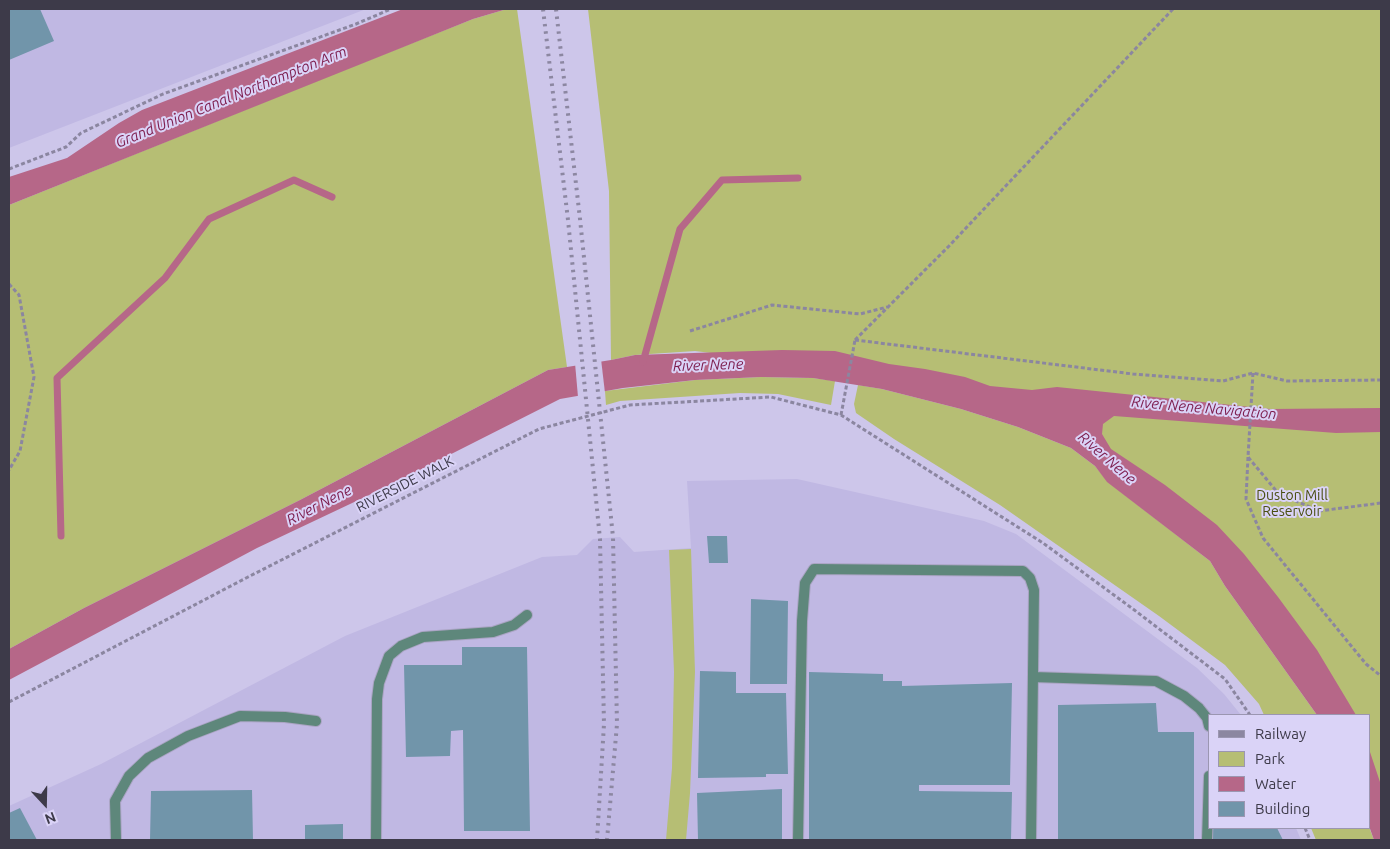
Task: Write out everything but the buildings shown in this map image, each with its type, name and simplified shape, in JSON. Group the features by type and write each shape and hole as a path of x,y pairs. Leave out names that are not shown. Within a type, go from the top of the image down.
{"lane":[{"path":"798,840 802,621 805,583 814,569 1024,571 1030,578 1034,590 1031,840"},
{"path":"376,840 377,699 379,683 389,656 401,646 423,638 494,632 514,626 527,615"},
{"path":"1033,677 1156,682 1184,696 1199,708 1208,722"},
{"path":"116,840 116,801 129,776 148,758 188,736 240,716 285,716 316,721"},
{"path":"1207,840 1208,808"}],"path":[{"path":"9,169 66,147 81,133 163,94 356,24 391,9"},
{"path":"841,415 854,340 949,246 1173,9"},
{"path":"9,284 19,294 34,377 20,451 9,470"},
{"path":"690,331 772,304 860,314 888,307"},
{"path":"854,340 1133,374 1223,381 1253,372 1287,381 1381,380"},
{"path":"1253,372 1246,499 1263,538 1366,664 1381,676"},
{"name":"RIVERSIDE WALK","path":"9,702 248,577 539,429 630,405 771,397 841,415 1043,543 1225,679 1249,714"},
{"path":"1248,456 1278,493 1319,511 1381,502"}],"shaded area":[{"path":"9,9 366,9 9,148"},
{"path":"797,479 984,521 1016,534 1197,668 1224,694 1240,714 1208,714 1208,829 1296,829 1301,840 9,840 9,806 101,764 345,636 542,557 577,555 593,539 620,537 634,552 691,548 687,481"}],"green space":[{"path":"507,9 517,9 567,367 548,370 300,500 84,608 9,649 9,205 473,19"},
{"name":"Duston Mill Reservoir","path":"588,9 1381,9 1381,826 1370,794 1370,714 1335,714 1247,584 1059,416 890,375 695,351 635,355 611,360 609,191"},
{"path":"761,377 813,378 835,381 831,405 778,394 740,393 620,401 606,405 605,391 695,380"},
{"path":"858,385 882,389 961,409 1018,427 1071,448 1095,466 1108,482 1210,561 1225,586 1316,714 1264,714 1259,704 1225,665 1159,616 1000,505 856,413 854,404"},
{"path":"691,549 695,672 686,840 666,840 672,768 674,672 669,550"},
{"path":"1311,829 1370,829 1374,840 1316,840"}],"water":[{"name":"Grand Union Canal Northampton Arm","path":"403,9 507,9 473,19 9,205 9,177 67,158 142,110"},
{"path":"782,350 835,351 889,364 965,377 990,386 1032,390 1057,387 1270,409 1381,408 1381,432 1336,433 1114,416 1103,424 1102,434 1111,449 1165,485 1217,525 1244,554 1317,650 1355,714 1316,714 1225,586 1210,561 1107,482 1095,466 1071,448 1018,427 961,409 882,389 813,378 761,377 695,380 623,388 560,399 386,487 257,548 9,680 9,649 84,608 300,500 548,370 635,355"},
{"path":"1370,752 1381,785 1381,840 1374,840 1370,829"}],"pier":[{"path":"601,359 605,393 578,397 575,363"}],"waterway":[{"path":"643,362 680,229 722,180 798,178"},
{"path":"61,536 57,378 165,278 209,219 294,180 332,197"}],"railway":[{"path":"543,9 568,220 600,539 604,724 597,840"},
{"path":"556,9 613,537 617,724 607,840"}],"water label":[{"name":"River Nene","path":"708,365"},
{"name":"River Nene Navigation","path":"1204,408"},
{"name":"River Nene","path":"1107,458"},
{"name":"River Nene","path":"319,505"}]}
